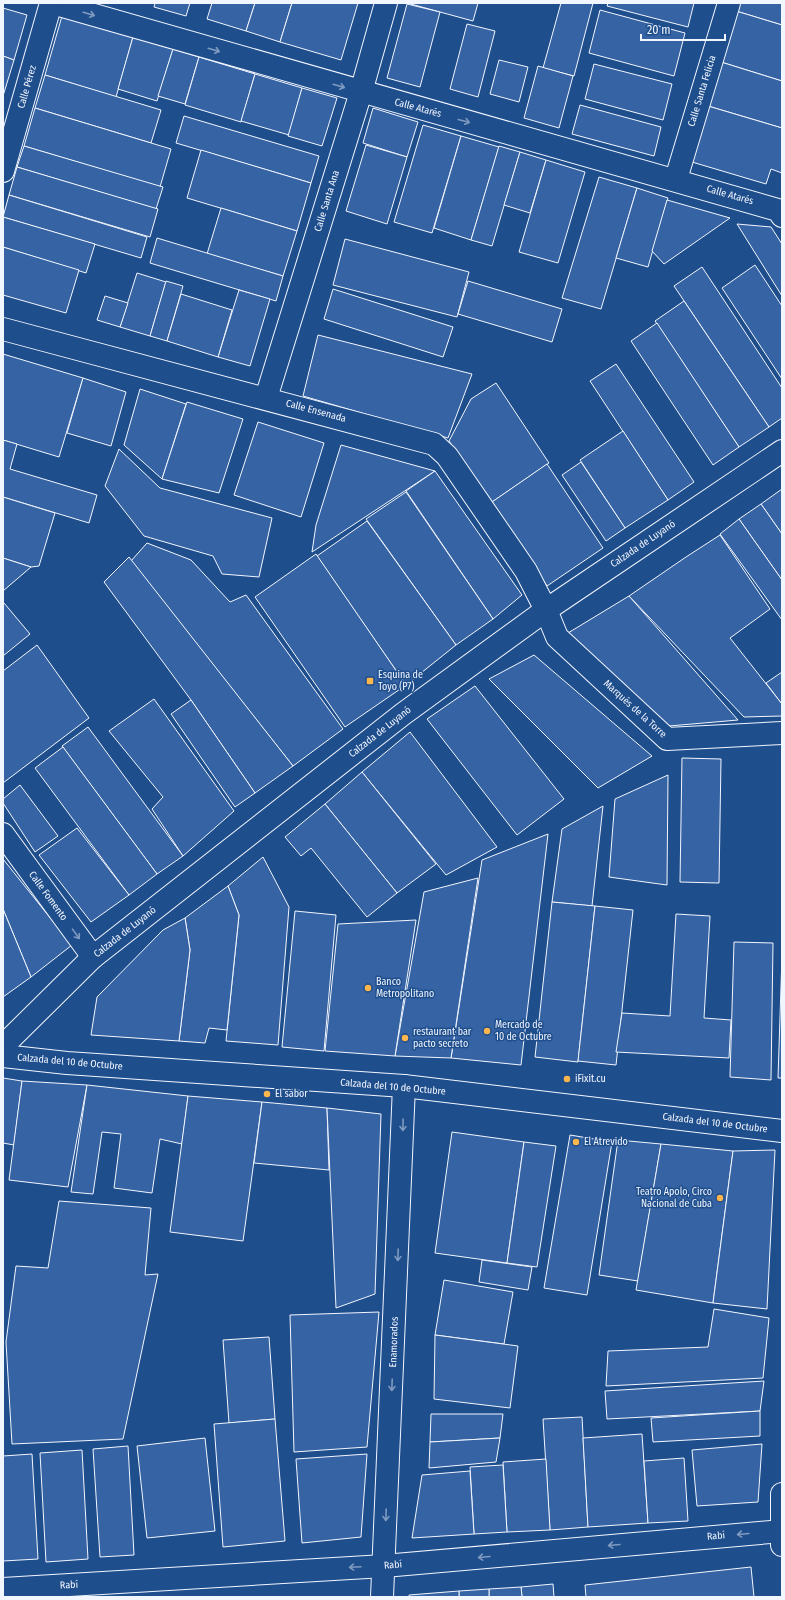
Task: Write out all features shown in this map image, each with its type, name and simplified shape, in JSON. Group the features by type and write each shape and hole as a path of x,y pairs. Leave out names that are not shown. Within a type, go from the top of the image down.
{"street":[{"name":"Calle Atarés","path":"51,3 361,92 676,179 778,210 782,216"},
{"name":"Calle Pérez","path":"3,170 51,3"},
{"name":"Calle Santa Ana","path":"266,398 361,92 386,3"},
{"name":"Calle Santa Felicia","path":"676,179 729,3"},
{"name":"Calle Ensenada","path":"3,329 434,444 441,449 526,571 546,610"},
{"name":"Calzada de Luyanó","path":"3,1046 93,957 403,714 546,610 782,451"},
{"name":"Marqués de la Torre","path":"546,610 557,638 667,739 782,733"},
{"name":"Calle Fomento","path":"3,834 93,957"},
{"name":"Calzada del 10 de Octubre","path":"3,1056 67,1063 404,1086 782,1131"},
{"name":"Enamorados","path":"382,1597 404,1086"},
{"path":"782,1494 782,1535"},
{"name":"Rabí","path":"3,1589 384,1566 782,1535"}],"building":[{"path":"155,3 190,3 186,16 154,7"},
{"path":"212,3 255,3 246,31 207,19"},
{"path":"255,3 292,3 280,42 246,31"},
{"path":"292,3 358,3 341,60 280,42"},
{"path":"407,3 478,3 473,21"},
{"path":"561,3 593,3 574,76 543,68"},
{"path":"608,3 694,3 688,27 607,6"},
{"path":"739,3 782,3 782,25 736,11"},
{"path":"407,4 440,12 420,87 387,78"},
{"path":"3,8 27,15 14,60 3,56"},
{"path":"600,10 685,33 674,76 589,53"},
{"path":"736,11 782,25 782,81 721,62"},
{"path":"62,16 133,37 116,97 45,75"},
{"path":"467,24 495,31 478,97 450,89"},
{"path":"133,37 173,49 157,101 118,89"},
{"path":"173,49 199,57 185,104 158,96"},
{"path":"3,56 14,60 3,96"},
{"path":"199,57 255,74 241,122 185,105"},
{"path":"499,60 528,67 519,102 490,94"},
{"path":"721,62 782,81 782,128 708,106"},
{"path":"594,64 672,84 663,120 585,99"},
{"path":"538,66 573,76 559,128 524,118"},
{"path":"255,74 302,88 289,135 241,121"},
{"path":"45,75 161,110 151,143 35,108"},
{"path":"302,88 337,98 322,146 288,136"},
{"path":"580,105 661,127 654,156 572,134"},
{"path":"708,106 782,128 782,173 771,169 766,184 692,162"},
{"path":"35,108 171,149 160,187 24,146"},
{"path":"373,108 418,122 407,157 363,143"},
{"path":"184,116 319,156 311,183 176,143"},
{"path":"423,125 461,136 432,233 394,222"},
{"path":"461,136 499,147 471,240 434,228"},
{"path":"366,145 407,157 387,224 346,211"},
{"path":"24,146 163,187 156,209 17,167"},
{"path":"499,146 520,152 492,246 471,240"},
{"path":"201,150 311,183 297,231 187,198"},
{"path":"520,152 546,160 530,213 504,205"},
{"path":"546,160 585,172 558,263 519,252"},
{"path":"17,167 158,209 150,237 9,195"},
{"path":"599,177 637,188 601,309 562,298"},
{"path":"637,188 668,198 648,267 616,258"},
{"path":"9,195 147,237 141,258 3,217"},
{"path":"667,200 730,218 664,264 652,251"},
{"path":"221,208 297,231 283,276 207,254"},
{"path":"3,217 95,244 86,273 3,247"},
{"path":"737,224 771,227 782,244 782,296"},
{"path":"157,238 283,276 276,301 150,263"},
{"path":"345,239 469,272 457,317 333,285"},
{"path":"3,247 79,270 66,313 3,295"},
{"path":"755,265 782,306 782,379 722,288"},
{"path":"702,267 782,388 782,418 769,427 674,286"},
{"path":"137,273 166,282 150,336 120,327"},
{"path":"166,281 183,286 167,341 150,336"},
{"path":"468,281 562,309 552,342 458,314"},
{"path":"333,289 453,327 443,357 324,319"},
{"path":"239,290 270,299 250,366 218,357"},
{"path":"181,294 232,310 218,357 167,341"},
{"path":"105,296 128,303 120,327 97,320"},
{"path":"684,301 769,427 739,447 655,321"},
{"path":"657,323 739,447 713,465 631,341"},
{"path":"318,335 472,374 448,438 303,396"},
{"path":"3,354 83,378 59,457 3,440"},
{"path":"616,364 694,482 668,500 590,381"},
{"path":"83,378 126,392 111,446 67,433"},
{"path":"496,383 549,463 492,502 449,441 471,399"},
{"path":"140,389 186,404 162,479 124,445"},
{"path":"187,402 243,419 219,493 162,479"},
{"path":"258,422 324,443 301,517 234,495"},
{"path":"623,431 668,500 625,528 580,460"},
{"path":"3,440 17,444 10,469 97,495 89,523 3,497"},
{"path":"341,445 435,471 312,552 316,525"},
{"path":"119,449 160,488 272,518 259,577 222,574 213,556 144,536 105,486"},
{"path":"581,462 625,528 606,541 562,475"},
{"path":"547,464 603,548 547,586 492,502"},
{"path":"435,471 522,595 493,619 406,491"},
{"path":"782,489 782,534 761,504"},
{"path":"406,492 493,619 456,645 366,519"},
{"path":"3,497 55,513 39,566 31,567 3,558"},
{"path":"761,504 782,534 782,580 739,519"},
{"path":"739,519 782,580 782,620 720,534"},
{"path":"367,521 456,645 406,685 317,556"},
{"path":"720,535 770,609 730,638 782,704 782,716 744,717 629,596"},
{"path":"147,543 191,560 230,602 246,595 343,729 293,766 131,561"},
{"path":"316,554 406,685 345,727 255,597"},
{"path":"129,557 293,766 255,793 191,700 104,582"},
{"path":"3,558 31,567 3,591"},
{"path":"629,596 738,720 669,726 568,633"},
{"path":"4,603 30,634 3,656 3,604"},
{"path":"37,645 89,718 3,783 3,671"},
{"path":"534,655 652,756 598,788 489,679"},
{"path":"782,672 782,704 766,683"},
{"path":"475,686 564,799 517,835 427,719"},
{"path":"154,699 234,811 183,856 152,809 163,797 109,731"},
{"path":"191,700 255,793 235,807 171,714"},
{"path":"88,727 183,856 157,874 62,746"},
{"path":"410,732 497,847 446,875 362,772"},
{"path":"63,747 157,874 129,895 35,768"},
{"path":"682,758 721,759 719,883 680,882"},
{"path":"362,772 436,864 397,893 325,804"},
{"path":"668,775 667,885 609,877 615,799"},
{"path":"20,785 58,836 35,852 3,803 3,799"},
{"path":"325,804 397,893 367,917 311,848 301,856 285,837"},
{"path":"603,806 592,906 552,902 562,829"},
{"path":"77,828 129,895 91,922 39,855"},
{"path":"548,834 521,1065 451,1058 482,860"},
{"path":"263,857 289,907 278,1045 226,1041 239,915 228,886"},
{"path":"3,859 72,945 31,977 3,909"},
{"path":"478,878 451,1058 395,1056 424,892"},
{"path":"228,886 239,915 227,1030 209,1028 205,1043 179,1041 190,950 185,918"},
{"path":"552,902 595,906 578,1062 535,1057"},
{"path":"595,906 633,910 616,1065 578,1061"},
{"path":"3,909 31,977 3,997"},
{"path":"295,911 336,915 324,1051 282,1047"},
{"path":"676,914 710,916 704,1018 731,1020 729,1058 616,1052 622,1013 670,1016"},
{"path":"185,918 190,950 179,1041 91,1035 97,997 163,930"},
{"name":"Banco Metropolitano","path":"416,920 395,1056 325,1051 338,924"},
{"path":"734,942 773,943 771,1080 730,1077"},
{"path":"782,956 782,1078 778,1078"},
{"path":"3,1078 22,1081 14,1145 3,1143"},
{"path":"22,1081 87,1085 68,1187 9,1180"},
{"path":"87,1085 188,1096 182,1144 160,1139 152,1193 114,1188 121,1134 102,1132 93,1194 71,1192"},
{"path":"188,1096 262,1102 243,1241 170,1232"},
{"path":"262,1102 327,1108 329,1170 254,1163"},
{"path":"327,1108 381,1114 375,1294 336,1308"},
{"path":"452,1132 524,1142 507,1263 435,1253"},
{"path":"570,1135 612,1142 587,1295 544,1288"},
{"path":"618,1140 661,1144 638,1281 599,1275"},
{"path":"524,1142 556,1146 537,1267 507,1263"},
{"path":"661,1144 733,1151 713,1303 636,1290"},
{"path":"775,1150 767,1309 713,1303 733,1151"},
{"path":"59,1201 151,1208 145,1275 158,1274 123,1439 12,1444 6,1342 16,1266 48,1268"},
{"path":"482,1260 532,1267 528,1290 479,1282"},
{"path":"444,1280 513,1292 504,1344 435,1335"},
{"path":"714,1309 769,1318 763,1378 606,1386 608,1351 708,1347"},
{"path":"379,1312 367,1447 294,1452 290,1315"},
{"path":"435,1335 518,1346 510,1408 434,1399"},
{"path":"269,1337 275,1419 229,1423 223,1340"},
{"path":"764,1381 760,1411 607,1419 605,1391"},
{"path":"760,1411 760,1436 653,1442 651,1418"},
{"path":"431,1414 503,1414 500,1438 430,1442"},
{"path":"582,1417 588,1527 550,1530 543,1419"},
{"path":"275,1419 285,1541 223,1547 214,1424"},
{"path":"642,1434 648,1523 588,1527 583,1438"},
{"path":"205,1438 215,1531 147,1538 137,1446"},
{"path":"500,1438 496,1462 429,1468 430,1442"},
{"path":"762,1444 758,1502 697,1506 692,1450"},
{"path":"128,1446 134,1555 100,1557 93,1449"},
{"path":"82,1450 88,1559 46,1562 40,1453"},
{"path":"32,1454 38,1559 3,1561 3,1456"},
{"path":"367,1454 361,1537 302,1543 296,1459"},
{"path":"684,1458 688,1521 648,1523 644,1461"},
{"path":"546,1459 550,1530 507,1532 503,1462"},
{"path":"503,1465 507,1532 474,1534 470,1467"},
{"path":"470,1471 474,1534 412,1538 422,1475"},
{"path":"751,1567 754,1597 586,1597 585,1585"},
{"path":"553,1584 554,1597 522,1597 521,1587"},
{"path":"521,1587 522,1597 489,1597 489,1589"},
{"path":"489,1589 489,1597 459,1597 459,1591"},
{"path":"459,1591 459,1597 409,1597 409,1595"}],"place":[{"name":"Esquina de Toyo (P7)","path":"370,681"},
{"name":"Banco Metropolitano","path":"368,988"},
{"name":"Mercado de 10 de Octubre","path":"487,1031"},
{"name":"restaurant bar pacto secreto","path":"405,1038"},
{"name":"iFixit.cu","path":"567,1079"},
{"name":"El sabor","path":"267,1094"},
{"name":"El Atrevido","path":"576,1142"},
{"name":"Teatro Apolo, Circo Nacional de Cuba","path":"720,1198"}]}
